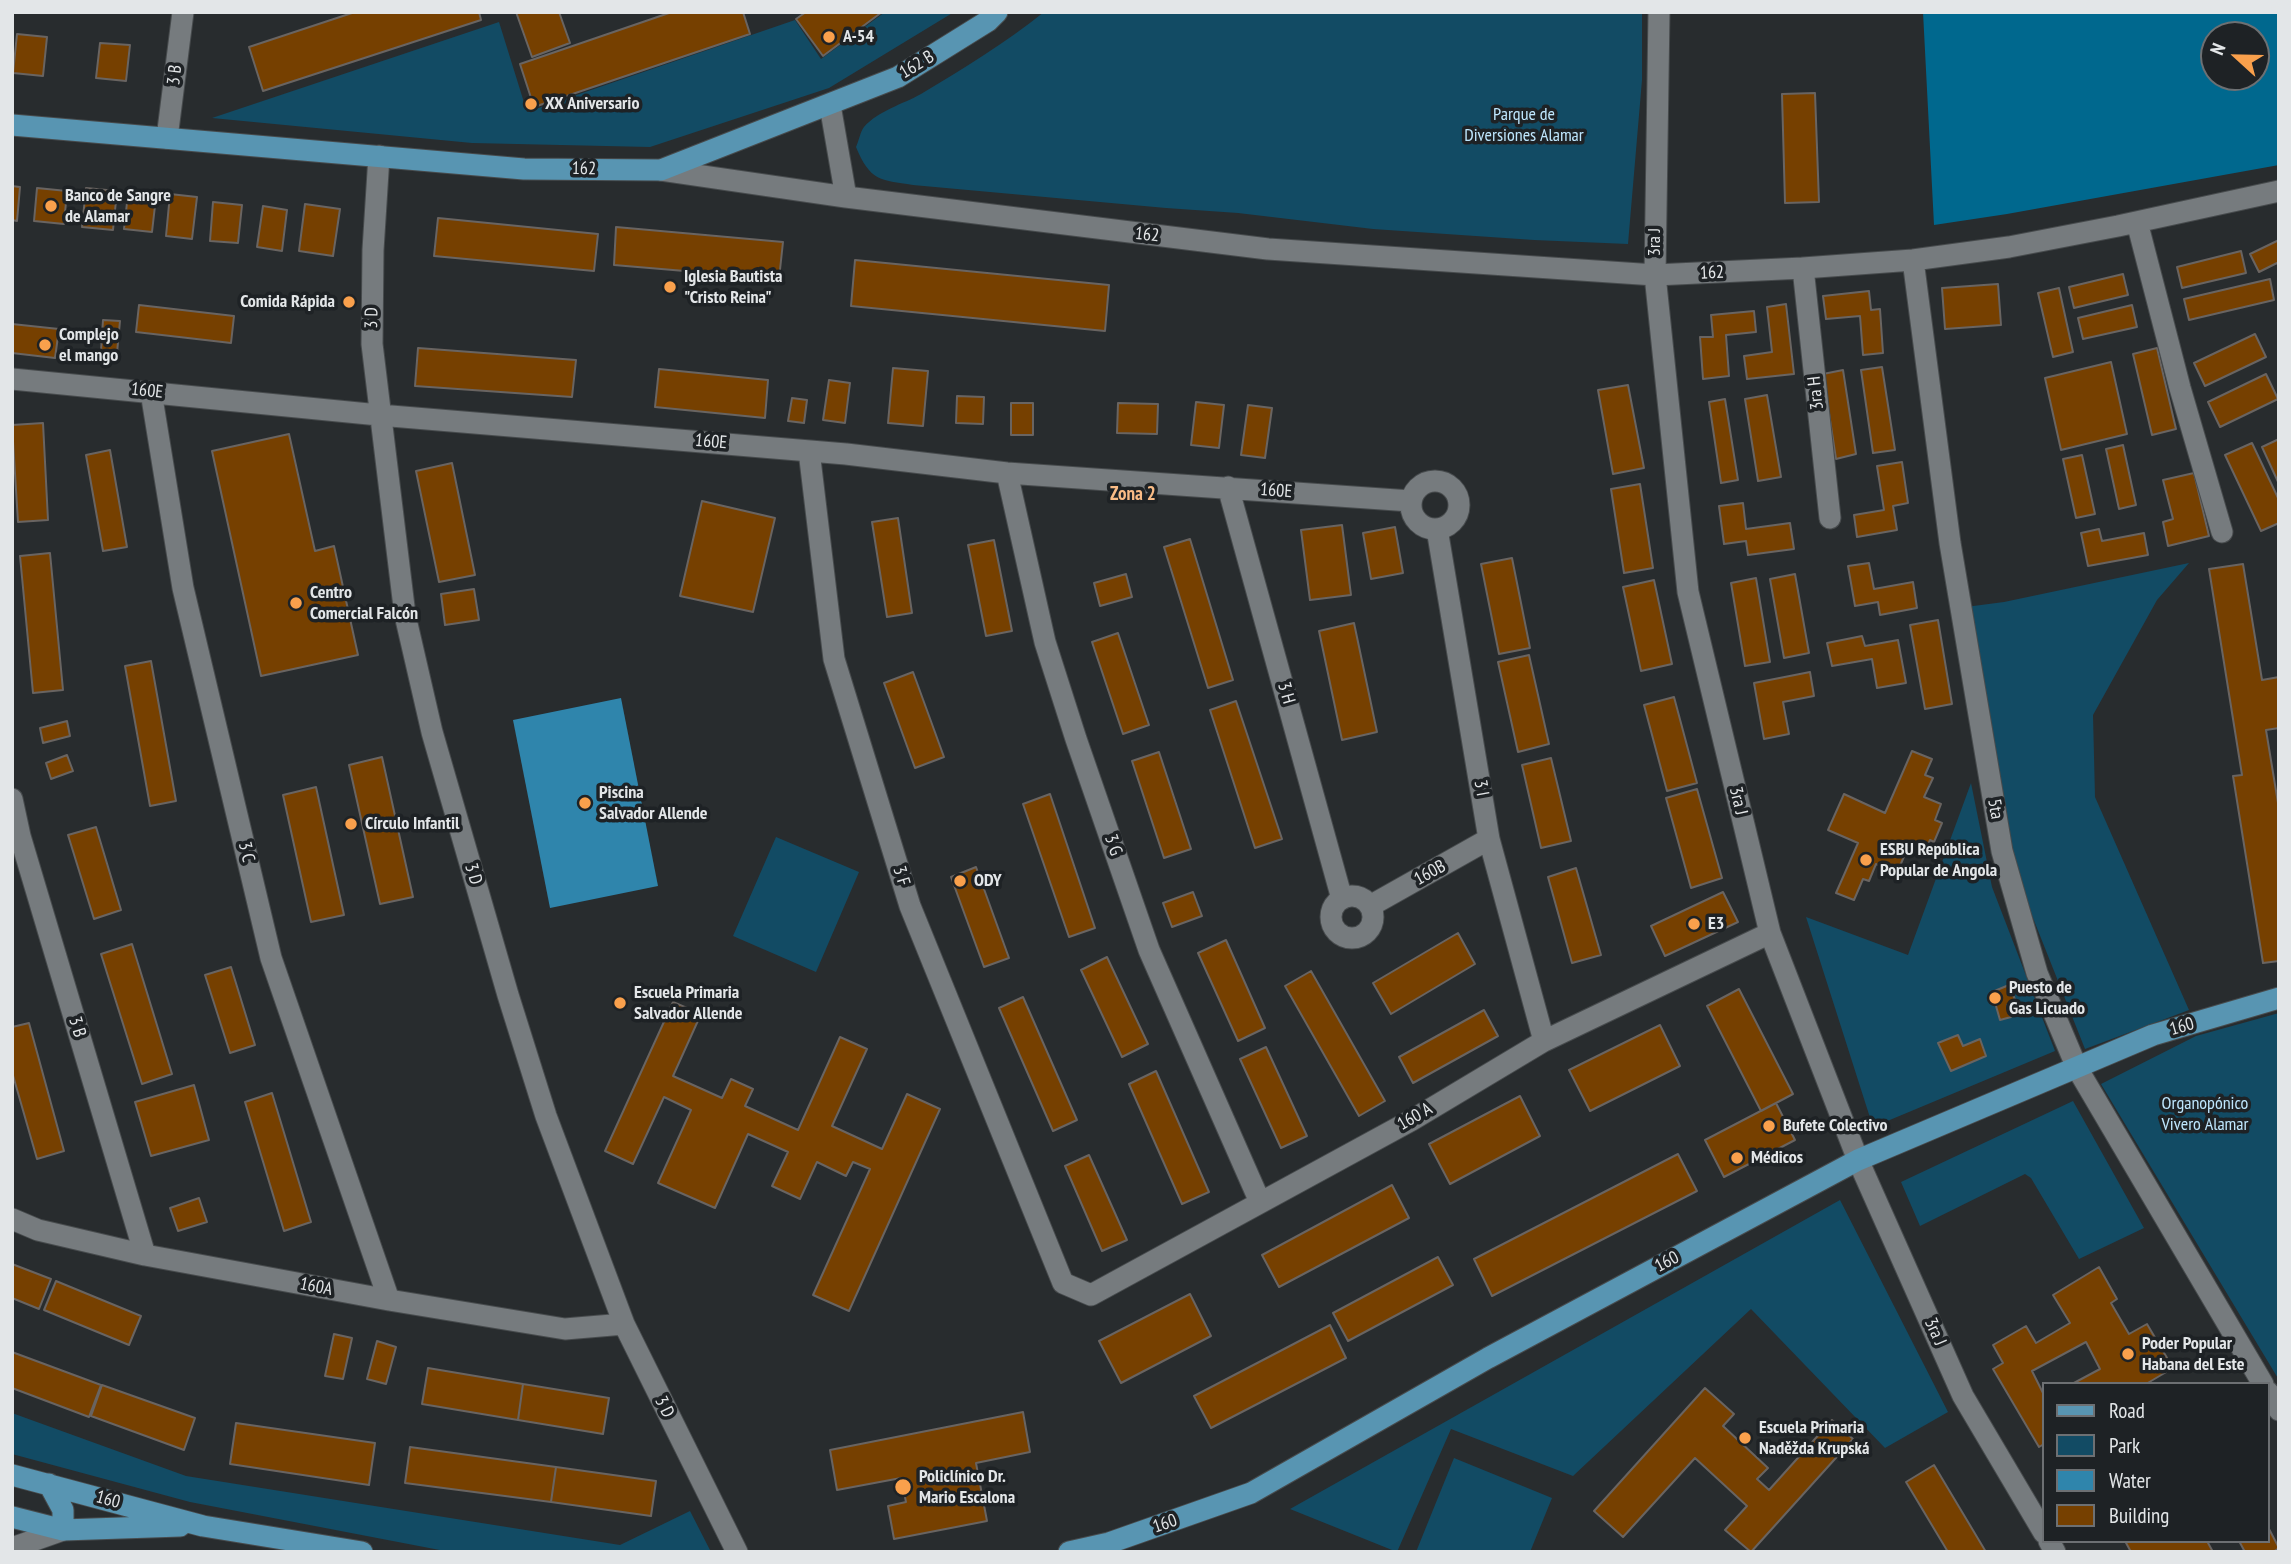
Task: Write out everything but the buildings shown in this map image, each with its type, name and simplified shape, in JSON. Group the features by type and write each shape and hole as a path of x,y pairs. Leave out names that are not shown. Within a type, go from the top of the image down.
{"main road":[{"name":"162 B","path":"661,170 898,77 988,21 997,12"},
{"name":"162","path":"12,125 524,169 661,170"},
{"name":"160","path":"1069,1552 1109,1543 1251,1493 1488,1358 1858,1160 2153,1035 2279,998"},
{"name":"160","path":"12,1475 204,1526 362,1552"},
{"path":"49,1484 63,1510 63,1530"},
{"name":"160","path":"12,1517 63,1530 204,1526"}],"street":[{"name":"3 B","path":"167,138 183,12"},
{"name":"3ra J","path":"1659,12 1655,275 1688,592 1770,933 1858,1160 1963,1396 2042,1530"},
{"path":"830,105 846,197"},
{"name":"3 D","path":"379,156 373,250 372,344 405,615 432,732 546,1116 624,1324 737,1552"},
{"name":"162","path":"661,170 846,197 1268,249 1655,275 1913,260 2009,247 2279,191"},
{"path":"2137,222 2180,388 2222,532"},
{"name":"5ta","path":"1913,260 1950,542 2002,851 2037,973 2077,1068 2262,1382"},
{"name":"3ra H","path":"1803,268 1830,518"},
{"name":"160E","path":"12,379 379,415 809,451 1007,473 1411,501"},
{"name":"3 C","path":"151,392 183,588 271,958 389,1300"},
{"name":"3 F","path":"809,451 834,659 910,906 1063,1283"},
{"name":"3 G","path":"1007,473 1045,642 1149,950 1259,1202"},
{"path":"1426,482 1442,482 1455,492 1459,508 1452,523 1437,529 1429,529 1414,518 1411,510 1411,501 1419,487 1426,482"},
{"name":"3 H","path":"1228,487 1342,899"},
{"name":"3 I","path":"1437,529 1489,839 1545,1041"},
{"name":"3 B","path":"12,799 20,836 145,1255"},
{"name":"160B","path":"1370,906 1489,839"},
{"path":"1356,896 1370,906 1372,923 1361,936 1344,936 1337,931 1331,917 1336,903 1342,899 1356,896"},
{"name":"160 A","path":"1063,1283 1091,1295 1412,1119 1545,1041 1770,933"},
{"name":"160A","path":"12,1219 38,1230 145,1255 389,1300 565,1329 624,1324"},
{"path":"12,1548 63,1530"}],"green space":[{"path":"885,12 954,12 829,88 650,147 472,143 212,118 499,22 527,112 795,20 821,59"},
{"name":"Parque de Diversiones Alamar","path":"1044,12 1642,12 1642,80 1628,244 1373,229 1238,213 913,185 884,180 871,173 856,147 863,129 870,121 968,65"},
{"path":"2189,563 2157,600 2093,715 2095,797 2189,1010 2085,1049 2010,860 1958,608 2004,602"},
{"path":"1971,783 1992,887 2055,1051 1873,1127 1806,917 1908,955"},
{"path":"776,837 859,872 816,972 733,936"},
{"name":"Organopónico Vivero Alamar","path":"2279,1013 2279,1380 2101,1084 2196,1036"},
{"path":"2073,1101 2144,1228 2079,1259 2031,1178 2025,1174 1920,1226 1901,1182"},
{"path":"1840,1200 1948,1412 1885,1448 1751,1309 1573,1476 1451,1429 1397,1552 1290,1509"},
{"path":"12,1413 186,1476 620,1545 690,1511 711,1552 450,1552 190,1502 12,1454"},
{"path":"1454,1458 1552,1498 1530,1552 1416,1552"}],"shaded area":[{"path":"1923,12 2279,12 2279,165 1934,225"}],"water":[{"name":"Piscina Salvador Allende","path":"621,698 658,886 550,908 513,720"}],"place":[{"name":"A-54","path":"829,37"},
{"name":"XX Aniversario","path":"531,104"},
{"name":"Banco de Sangre de Alamar","path":"51,206"},
{"name":"Iglesia Bautista \"Cristo Reina\"","path":"670,287"},
{"name":"Comida Rápida","path":"349,302"},
{"name":"Complejo el mango","path":"45,345"},
{"name":"Centro Comercial Falcón","path":"296,603"},
{"name":"Piscina Salvador Allende","path":"585,803"},
{"name":"Círculo Infantil","path":"351,824"},
{"name":"ESBU República Popular de Angola","path":"1866,860"},
{"name":"ODY","path":"960,881"},
{"name":"E3","path":"1694,924"},
{"name":"Puesto de Gas Licuado","path":"1995,998"},
{"name":"Escuela Primaria Salvador Allende","path":"620,1003"},
{"name":"Bufete Colectivo","path":"1769,1126"},
{"name":"Médicos","path":"1737,1158"},
{"name":"Poder Popular Habana del Este","path":"2128,1354"},
{"name":"Escuela Primaria Naděžda Krupská","path":"1745,1438"},
{"name":"Policlínico Dr. Mario Escalona","path":"903,1487"}],"district":[{"name":"Zona 2","path":"1133,495"}]}
